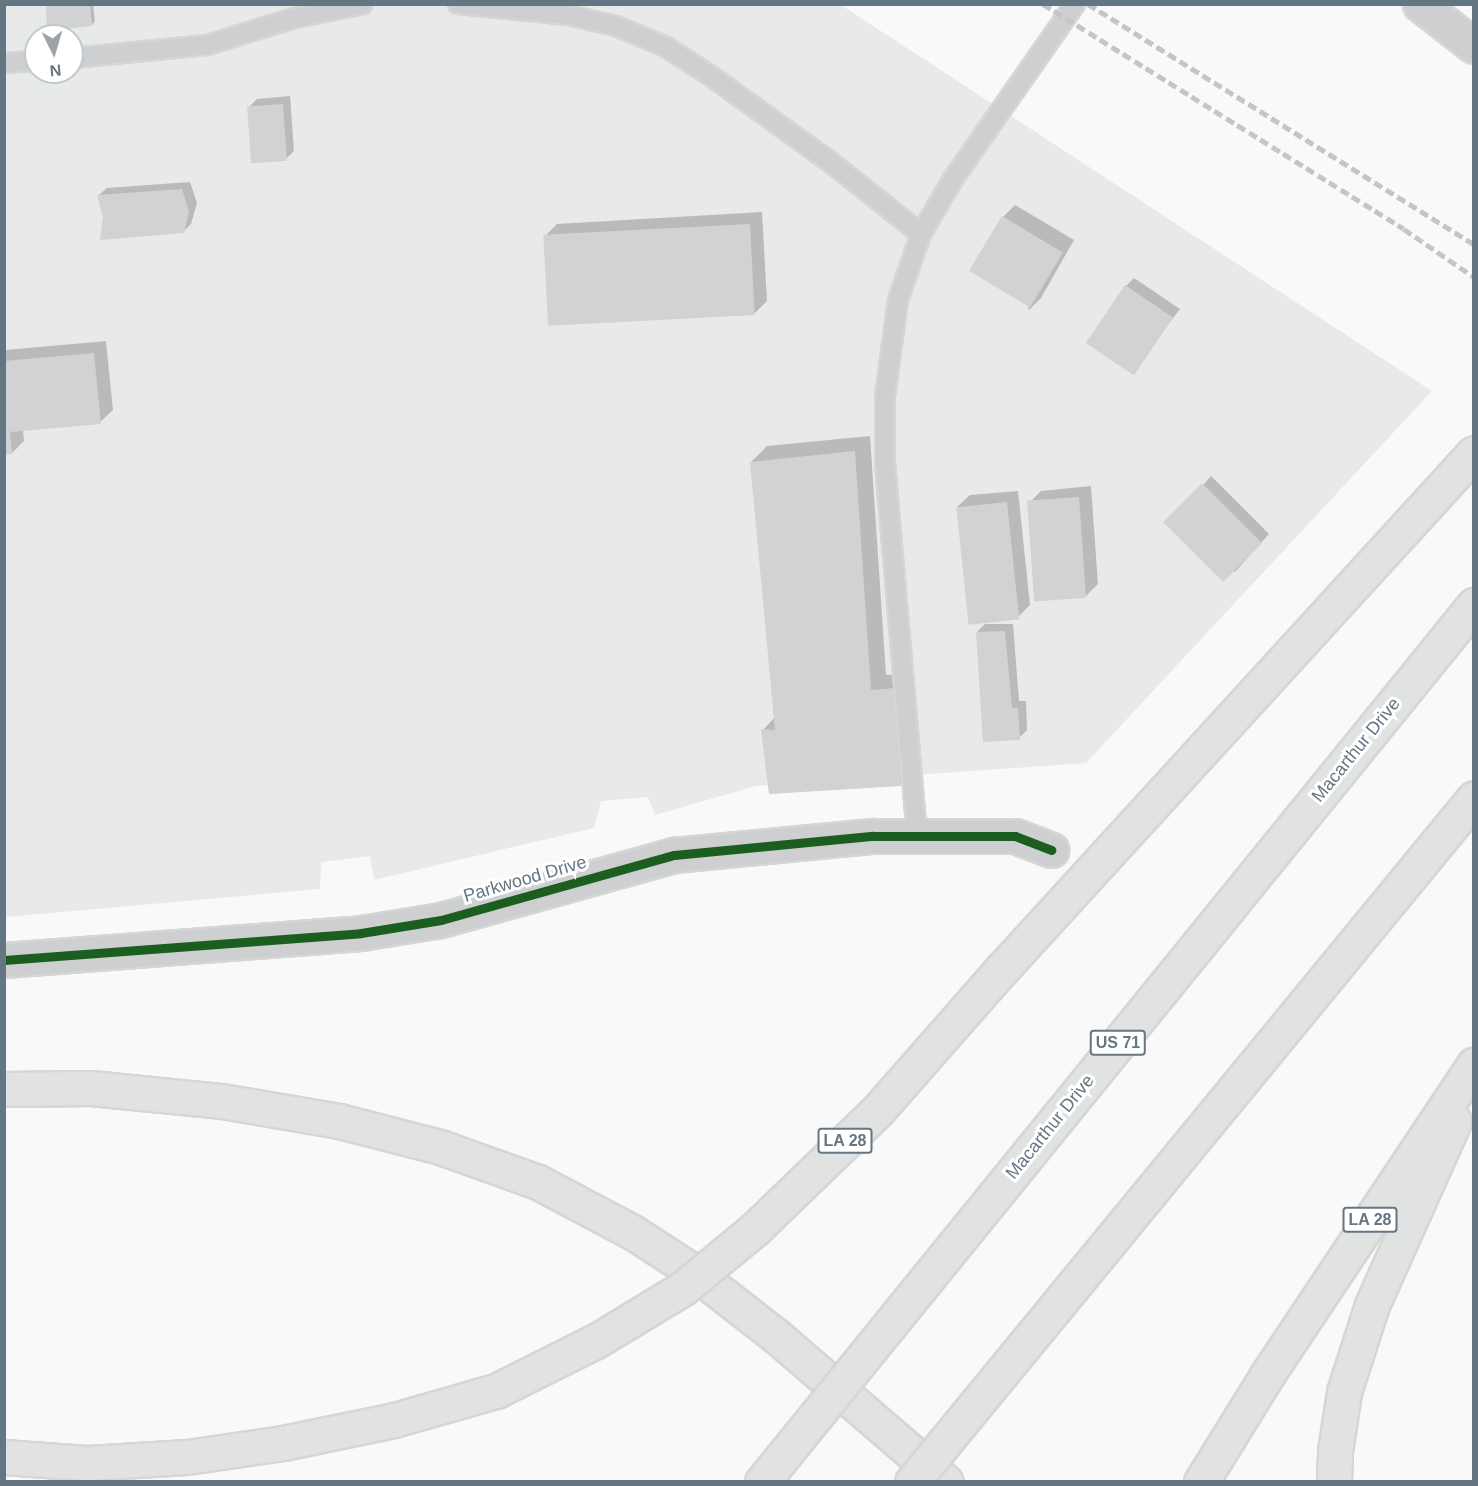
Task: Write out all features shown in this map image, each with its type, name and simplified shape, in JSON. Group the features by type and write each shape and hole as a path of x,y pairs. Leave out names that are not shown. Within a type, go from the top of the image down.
{"highway":[{"name":"LA 28","path":"4,1457 87,1463 187,1457 283,1443 394,1420 496,1391 596,1341 682,1289 756,1228 878,1110 1026,942 1473,453"},
{"name":"Macarthur Drive","path":"762,1482 1473,604"},
{"path":"912,1482 1473,798"},
{"name":"LA 28","path":"1201,1482 1267,1375 1473,1065"},
{"path":"1334,1482 1335,1451 1344,1392 1372,1305 1473,1079"},
{"path":"4,1089 92,1088 222,1101 339,1121 440,1147 538,1182 634,1233 694,1272 775,1335 946,1482"}],"street":[{"path":"1420,4 1473,46"},
{"name":"Parkwood Drive","path":"4,960 361,933 441,920 674,855 873,836 1015,836 1052,850"}],"lane":[{"path":"84,57 207,45 295,18 363,4"},
{"path":"458,4 568,15 616,27 666,47 711,76 829,161 921,234"},
{"path":"917,836 885,465 885,398 898,300 921,234 953,179 1075,4"},
{"path":"4,63 24,62"}],"shaded area":[{"path":"5,5 841,5 1432,391 1086,763 756,786 655,815 648,797 601,801 594,828 374,880 370,856 321,862 320,889 5,917"}],"building":[{"path":"46,4 90,4 92,26 47,24"},
{"path":"283,104 287,161 251,163 247,107"},
{"path":"182,189 189,212 184,233 100,240 103,217 97,195"},
{"path":"1002,216 1063,253 1030,307 969,271"},
{"path":"750,224 755,315 548,326 543,235"},
{"path":"1125,285 1173,317 1134,375 1086,343"},
{"path":"94,353 101,424 10,432 12,454 4,455 4,361"},
{"path":"855,451 871,690 895,688 901,786 769,794 761,729 775,730 750,462"},
{"path":"1202,483 1262,543 1223,582 1163,522"},
{"path":"1079,497 1086,598 1034,601 1027,501"},
{"path":"1007,502 1019,619 969,625 956,507"},
{"path":"1005,631 1012,708 1018,708 1020,740 983,742 976,632"}],"railway":[{"path":"1043,4 1404,229 1474,277"},
{"path":"1088,4 1474,244"}],"cycle path":[{"path":"4,960 361,933 441,920 674,855 873,836 1015,836 1051,850"}]}
